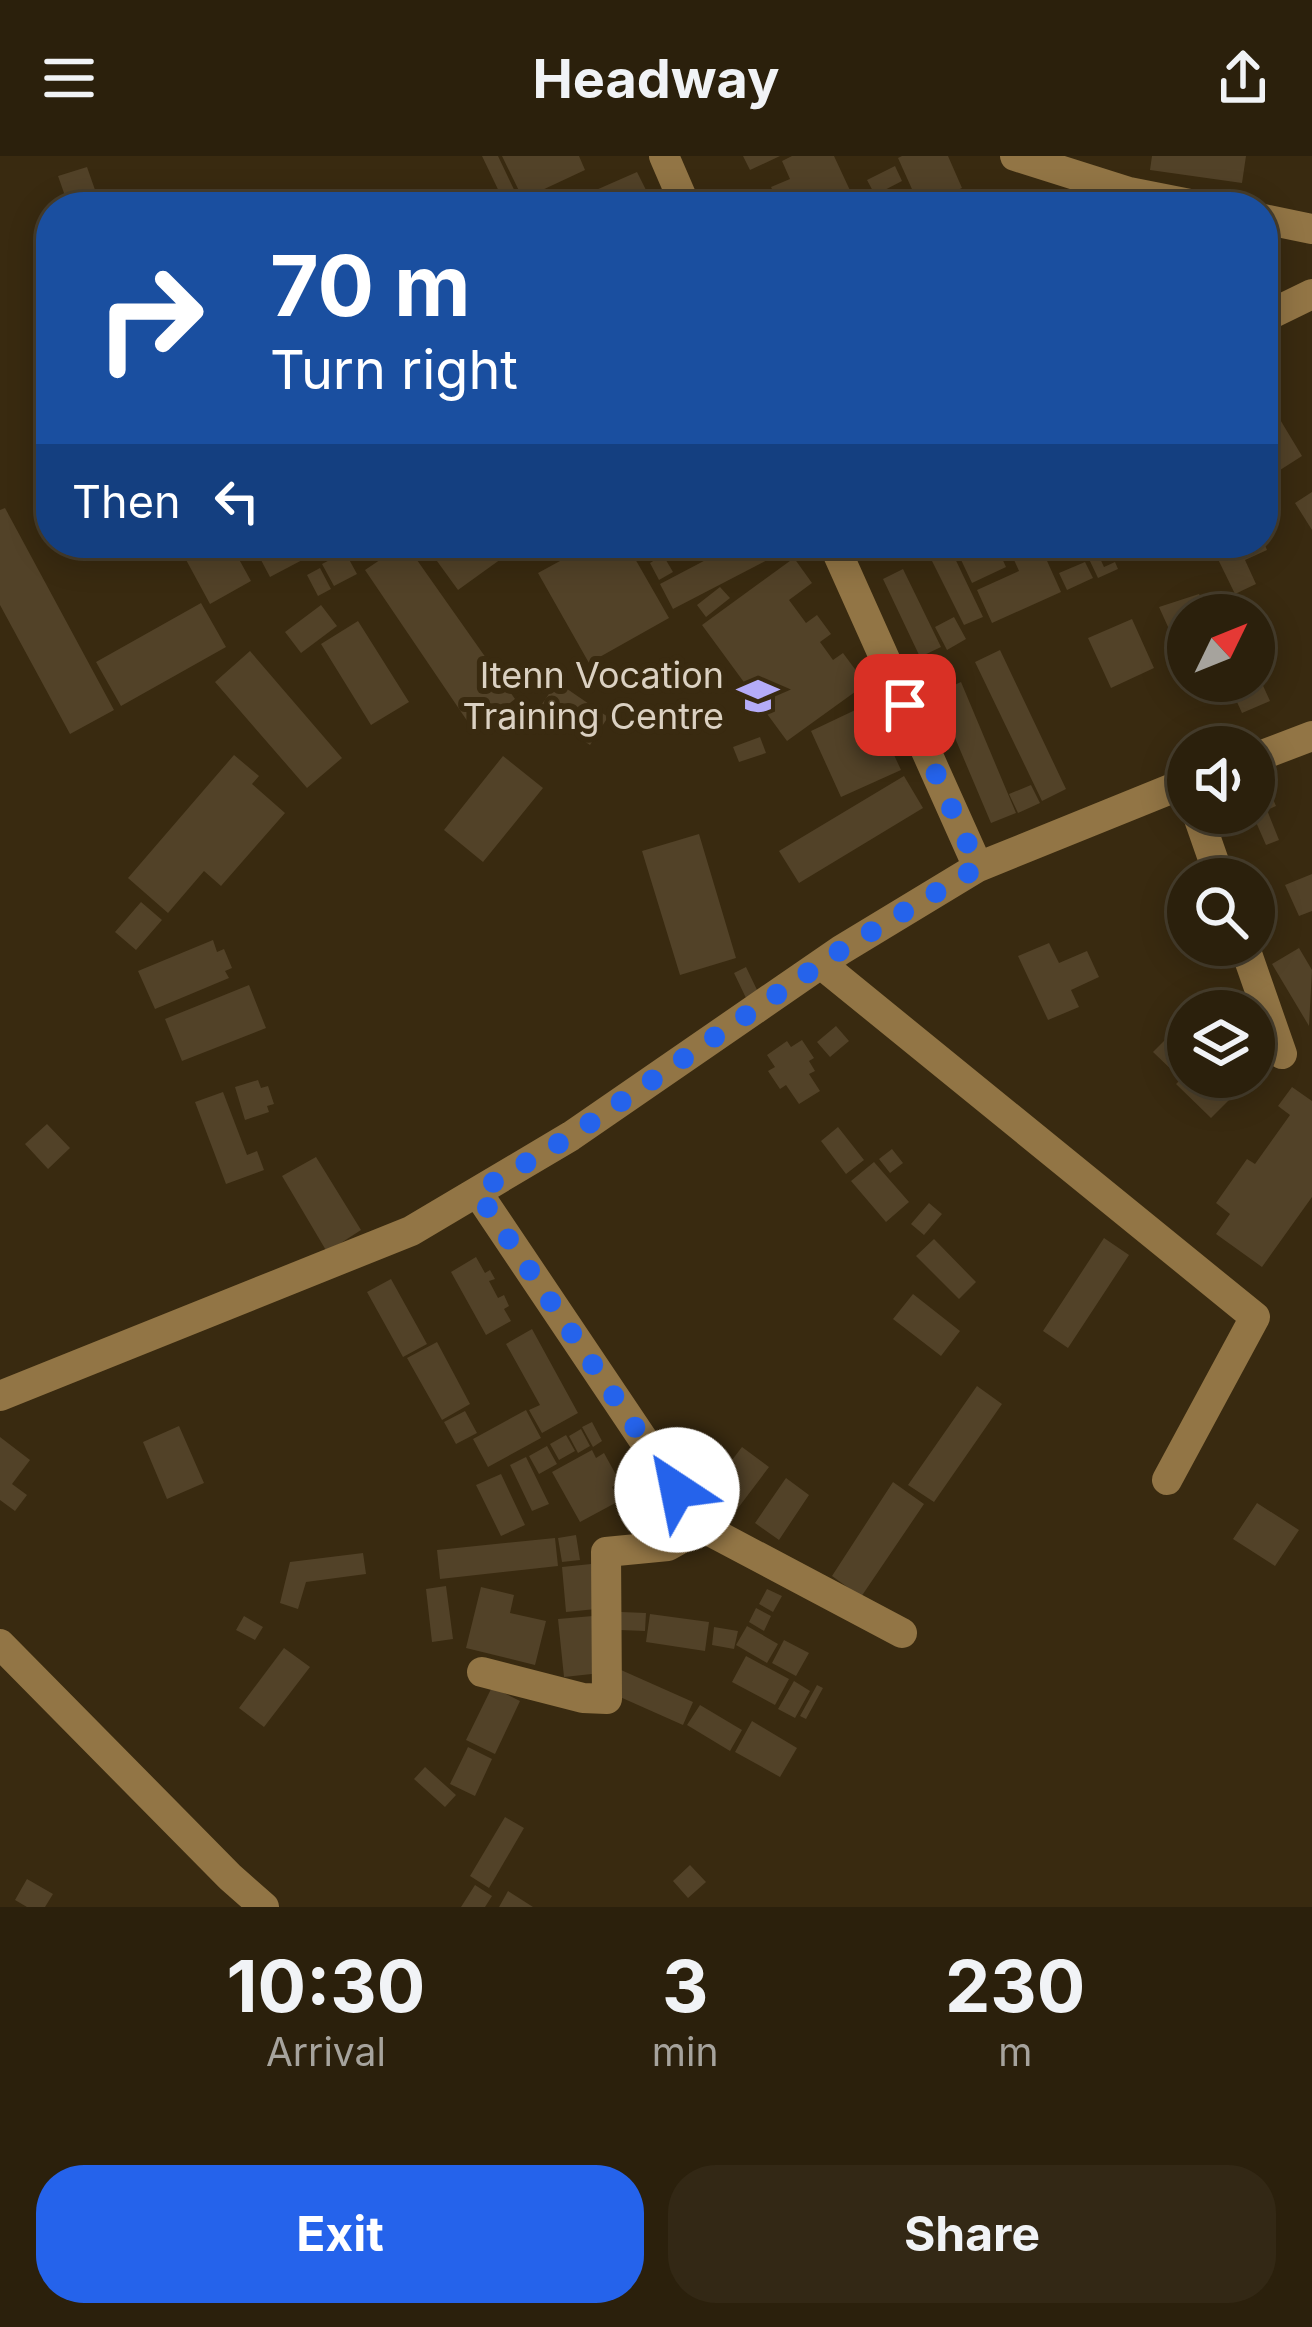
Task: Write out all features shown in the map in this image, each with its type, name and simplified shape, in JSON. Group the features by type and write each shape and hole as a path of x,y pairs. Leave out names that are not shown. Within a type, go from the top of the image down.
{"street":[{"path":"664,156 680,192"},
{"path":"1015,156 1134,192"},
{"path":"1278,222 1312,229"},
{"path":"1278,311 1312,294"},
{"path":"840,558 978,867"},
{"path":"1275,750 1312,736"},
{"path":"0,1396 411,1231 571,1136 821,964 978,867 1167,792"},
{"path":"821,964 1255,1317 1167,1480"},
{"path":"1251,966 1282,1054"},
{"path":"477,1192 702,1526 902,1633"},
{"path":"482,1672 607,1700 606,1552 668,1546 702,1526"},
{"path":"0,1644 264,1907"}],"building":[{"path":"482,156 498,156 515,192 499,192"},
{"path":"502,156 579,156 585,170 538,192 520,192"},
{"path":"743,156 780,156 750,170"},
{"path":"792,156 834,156 851,192 773,192 771,187 790,179 782,161"},
{"path":"948,156 962,188 913,192 898,158"},
{"path":"1152,156 1246,156 1242,183 1150,170"},
{"path":"895,166 902,181 873,192 867,180"},
{"path":"87,167 96,192 64,192 58,176"},
{"path":"637,172 646,190 597,192"},
{"path":"1278,416 1302,456 1278,471"},
{"path":"1312,492 1312,530 1295,503"},
{"path":"5,508 114,710 70,734 0,605 0,510"},
{"path":"185,558 238,558 251,581 210,604"},
{"path":"260,558 306,558 270,577"},
{"path":"348,558 357,574 334,586 322,564"},
{"path":"383,558 416,558 515,699 474,731 365,570"},
{"path":"435,558 502,558 458,590"},
{"path":"566,558 635,558 669,618 589,663 538,573"},
{"path":"665,558 673,572 659,580 650,563"},
{"path":"709,558 771,558 673,609 660,584"},
{"path":"794,558 812,583 789,600 806,623 817,615 831,634 820,642 833,660 843,653 866,684 787,741 702,625"},
{"path":"930,558 955,558 983,617 964,625"},
{"path":"960,558 1002,558 1006,567 972,583"},
{"path":"1013,558 1046,558 1061,592 992,623 977,590 1019,571"},
{"path":"1100,558 1104,567 1115,562 1118,569 1098,578 1089,559"},
{"path":"1217,558 1249,558 1245,560 1256,584 1235,594"},
{"path":"1085,562 1093,578 1067,590 1059,573"},
{"path":"320,568 331,589 318,596 307,575"},
{"path":"903,569 941,647 920,657 883,579"},
{"path":"720,587 730,598 706,617 697,605"},
{"path":"201,603 226,647 121,706 96,662"},
{"path":"321,605 337,626 301,653 285,632"},
{"path":"954,617 966,639 947,650 935,627"},
{"path":"1132,619 1154,668 1111,688 1088,638"},
{"path":"358,621 409,702 371,725 321,644"},
{"path":"1000,650 1066,789 1042,801 975,662"},
{"path":"250,651 342,758 307,788 215,682"},
{"path":"557,682 608,717 590,745 538,710"},
{"path":"961,682 1016,813 991,823 936,693"},
{"path":"1237,702 1268,702 1242,713"},
{"path":"870,703 901,770 841,797 811,731"},
{"path":"760,737 766,753 739,762 733,747"},
{"path":"234,755 259,776 252,784 285,813 221,886 204,871 168,913 128,878"},
{"path":"503,756 543,788 483,862 444,830"},
{"path":"904,776 923,808 799,883 779,851"},
{"path":"1031,785 1040,803 1018,813 1009,794"},
{"path":"1275,830 1279,840 1266,845 1261,834 1275,834"},
{"path":"699,834 736,958 680,975 642,851"},
{"path":"1312,874 1312,911 1299,916 1285,885"},
{"path":"141,902 162,920 136,950 115,932"},
{"path":"213,940 217,952 224,949 232,968 225,971 229,978 155,1009 138,971"},
{"path":"1049,943 1059,963 1087,951 1099,977 1071,990 1079,1007 1048,1020 1018,956"},
{"path":"1299,948 1312,970 1309,1026 1273,966"},
{"path":"746,967 758,992 746,998 734,973"},
{"path":"249,985 266,1028 182,1061 165,1019"},
{"path":"836,1026 849,1041 830,1057 817,1042"},
{"path":"1167,1038 1167,1065 1153,1052"},
{"path":"802,1040 814,1058 809,1061 815,1071 809,1074 820,1091 799,1104 768,1071 775,1067 767,1055 787,1041 791,1047"},
{"path":"258,1080 261,1088 268,1086 274,1104 267,1106 269,1112 245,1120 235,1087"},
{"path":"1292,1087 1312,1101 1312,1197 1262,1267 1216,1234 1230,1214 1216,1203 1247,1159 1255,1164 1290,1115 1278,1106"},
{"path":"223,1092 247,1155 257,1151 264,1170 226,1184 195,1102"},
{"path":"1190,1098 1231,1098 1211,1118"},
{"path":"47,1124 70,1148 48,1169 25,1144"},
{"path":"838,1127 864,1160 846,1174 821,1141"},
{"path":"892,1149 903,1163 890,1173 879,1159"},
{"path":"316,1157 361,1230 327,1252 282,1176"},
{"path":"874,1162 909,1202 886,1222 851,1181"},
{"path":"929,1203 942,1214 924,1235 911,1224"},
{"path":"1104,1238 1129,1255 1068,1348 1043,1331"},
{"path":"934,1239 976,1282 959,1299 916,1256"},
{"path":"476,1257 485,1273 490,1270 495,1279 489,1281 498,1298 504,1295 509,1306 504,1309 511,1321 486,1335 451,1272"},
{"path":"391,1279 427,1344 403,1357 367,1292"},
{"path":"913,1294 960,1331 941,1356 893,1319"},
{"path":"532,1329 578,1413 542,1433 529,1410 540,1405 506,1344"},
{"path":"437,1342 470,1404 442,1420 407,1358"},
{"path":"977,1386 1002,1404 934,1502 908,1485"},
{"path":"526,1410 541,1438 488,1467 473,1439"},
{"path":"465,1411 477,1433 456,1444 444,1422"},
{"path":"592,1422 602,1441 593,1447 582,1427"},
{"path":"179,1426 204,1483 167,1499 143,1442"},
{"path":"581,1429 590,1446 578,1453 569,1436"},
{"path":"566,1435 575,1451 559,1460 550,1444"},
{"path":"0,1437 30,1460 12,1484 27,1495 15,1511 0,1500"},
{"path":"547,1446 557,1464 539,1474 529,1456"},
{"path":"742,1447 769,1467 729,1520 702,1499"},
{"path":"592,1450 596,1458 604,1453 620,1482 612,1487 619,1501 580,1522 552,1472"},
{"path":"526,1457 549,1504 532,1511 510,1465"},
{"path":"501,1474 525,1525 501,1536 476,1485"},
{"path":"786,1478 809,1495 779,1540 755,1523"},
{"path":"893,1482 924,1504 861,1597 832,1576"},
{"path":"1257,1503 1299,1530 1275,1566 1233,1539"},
{"path":"576,1535 580,1560 562,1562 558,1538"},
{"path":"555,1538 558,1566 440,1579 437,1550"},
{"path":"363,1553 366,1574 306,1582 298,1609 280,1603 290,1562"},
{"path":"591,1564 596,1609 566,1612 562,1567"},
{"path":"446,1586 453,1639 432,1642 426,1589"},
{"path":"481,1587 514,1595 510,1613 546,1621 535,1665 466,1648"},
{"path":"767,1589 782,1596 773,1612 759,1604"},
{"path":"756,1608 771,1616 764,1631 749,1622"},
{"path":"621,1612 646,1613 645,1631 620,1630"},
{"path":"650,1614 709,1622 705,1651 646,1642"},
{"path":"244,1616 263,1627 255,1640 236,1630"},
{"path":"593,1616 601,1673 564,1677 558,1619"},
{"path":"747,1626 778,1644 767,1663 736,1645"},
{"path":"714,1627 738,1631 734,1649 712,1645"},
{"path":"784,1640 809,1653 796,1676 772,1663"},
{"path":"284,1648 310,1667 264,1727 239,1708"},
{"path":"746,1656 789,1679 775,1705 732,1682"},
{"path":"621,1670 693,1702 683,1725 611,1693"},
{"path":"794,1681 810,1691 795,1718 778,1709"},
{"path":"817,1685 823,1688 806,1719 800,1716"},
{"path":"492,1687 520,1701 495,1754 466,1740"},
{"path":"700,1705 742,1730 730,1751 687,1725"},
{"path":"752,1721 797,1748 780,1777 735,1752"},
{"path":"468,1747 492,1759 475,1796 450,1784"},
{"path":"425,1767 456,1795 445,1807 414,1779"},
{"path":"505,1817 524,1828 489,1888 470,1876"},
{"path":"690,1865 706,1882 688,1898 673,1881"},
{"path":"27,1879 53,1894 45,1907 27,1907 15,1900"},
{"path":"475,1885 492,1896 485,1907 461,1907"},
{"path":"508,1891 533,1907 499,1907"}],"place":[{"name":"Itenn Vocation Training Centre","path":"758,696"}],"route":[{"path":"677,1490 477,1192 571,1136 841,950 978,867 905,705"}]}
